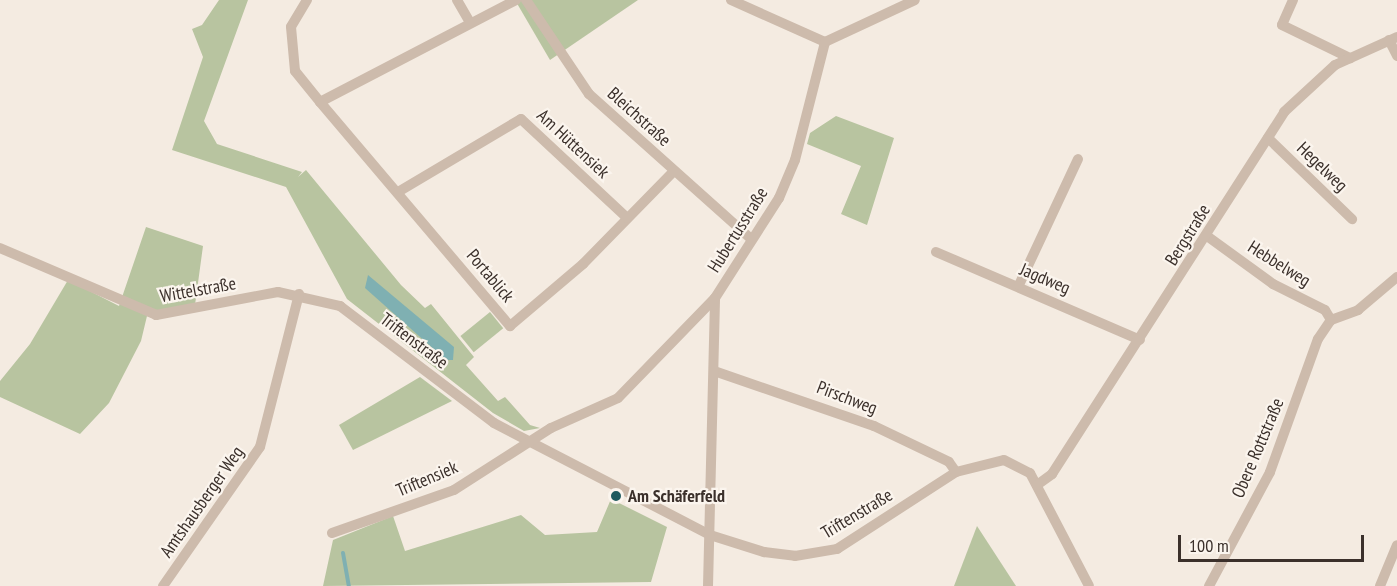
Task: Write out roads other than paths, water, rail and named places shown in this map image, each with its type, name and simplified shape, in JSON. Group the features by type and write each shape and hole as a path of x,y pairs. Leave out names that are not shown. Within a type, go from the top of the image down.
{"street":[{"name":"Portablick","path":"308,0 291,27 295,70 510,326 627,218 674,171"},
{"path":"457,0 469,21"},
{"path":"320,102 469,21 516,0"},
{"name":"Bleichstraße","path":"526,0 589,94 751,239"},
{"path":"731,0 825,42 915,0"},
{"path":"1293,0 1282,25 1350,58"},
{"path":"1393,39 1397,56"},
{"name":"Bergstraße","path":"1037,485 1052,474 1207,236 1284,111 1316,79 1350,58 1393,39"},
{"name":"Hubertusstraße","path":"527,442 618,398 715,298 795,160 825,42"},
{"name":"Am Hüttensiek","path":"398,192 521,119 627,218"},
{"name":"Hegelweg","path":"1268,138 1352,219"},
{"path":"1019,285 1078,159"},
{"name":"Hebbelweg","path":"1207,236 1273,284 1325,310 1331,320"},
{"name":"Wittelstraße","path":"0,248 156,315 278,292 298,294 340,306"},
{"name":"Jagdweg","path":"936,252 1019,285 1140,340"},
{"path":"1331,320 1358,310 1397,277"},
{"name":"Amtshausberger Weg","path":"164,586 260,447 298,294"},
{"path":"708,586 717,372 715,298"},
{"name":"Triftenstraße","path":"340,306 527,442 710,535 764,552 815,555 837,549 956,472 1004,460 1020,465 1037,485 1089,586"},
{"name":"Obere Rottstraße","path":"1209,586 1270,472 1318,339 1331,320"},
{"name":"Pirschweg","path":"717,372 874,426 927,450 956,472"},
{"name":"Triftensiek","path":"332,533 454,490 527,442"},
{"path":"1380,586 1397,545"}],"water":[{"path":"368,275 454,347 453,360 446,360 365,288"}],"waterway":[{"path":"343,553 349,586"}],"place":[{"name":"Am Schäferfeld","path":"616,496"}]}
